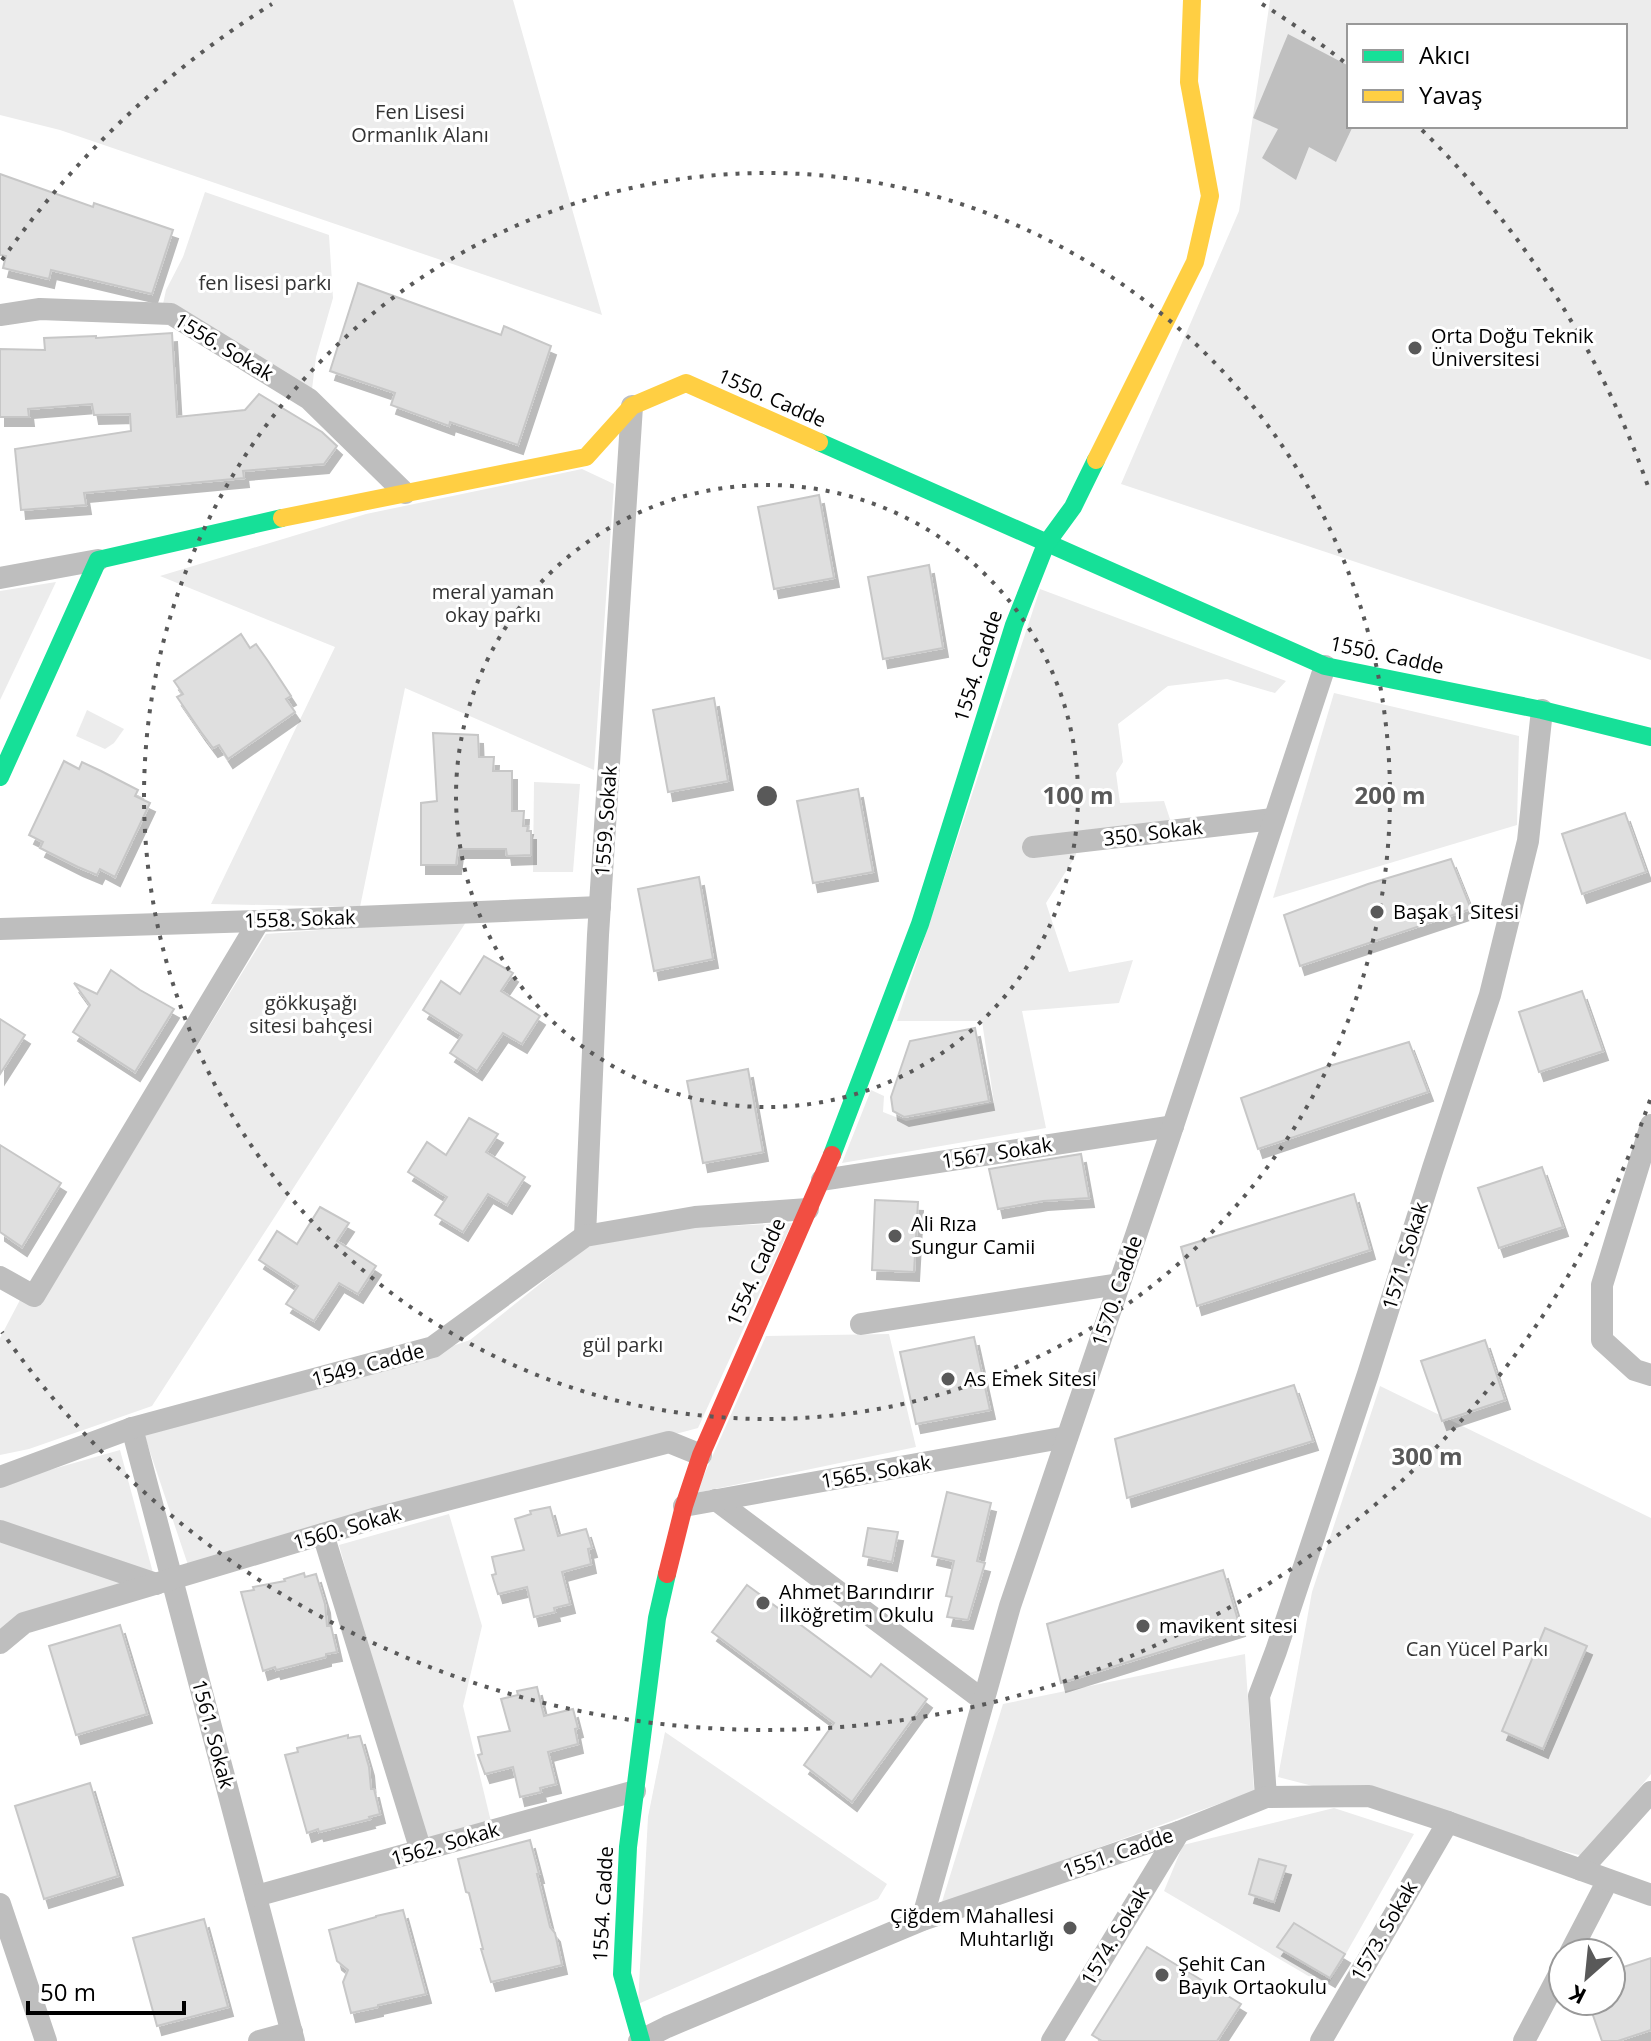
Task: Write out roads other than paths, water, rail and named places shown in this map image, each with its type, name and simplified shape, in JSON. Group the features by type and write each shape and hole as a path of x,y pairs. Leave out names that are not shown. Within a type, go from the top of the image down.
{"street":[{"name":"1554. Cadde","path":"640,2041 622,1974 628,1847 657,1618 684,1506 701,1455 822,1180 920,924 1014,625 1046,544 1073,507 1195,262 1210,196 1189,82 1192,0"},
{"name":"1556. Sokak","path":"0,315 40,309 171,314 309,399 405,493"},
{"name":"1550. Cadde","path":"98,560 254,523 586,457 632,406 686,383 1325,666 1542,710 1651,737"},
{"name":"1559. Sokak","path":"585,1236 600,907 632,406"},
{"path":"0,578 98,560"},
{"path":"0,777 98,560"},
{"name":"1570. Cadde","path":"922,1920 1010,1606 1325,666"},
{"name":"1571. Sokak","path":"1266,1797 1259,1696 1368,1374 1490,995 1528,841 1542,710"},
{"name":"350. Sokak","path":"1033,847 1273,819"},
{"name":"1558. Sokak","path":"0,929 600,907"},
{"path":"0,1277 34,1296 259,921"},
{"path":"1651,1125 1602,1285 1602,1340 1635,1370 1651,1375"},
{"name":"1567. Sokak","path":"822,1180 1173,1126"},
{"name":"1549. Cadde","path":"0,1477 132,1428 433,1347 585,1236 695,1217 808,1209"},
{"path":"861,1324 1119,1284"},
{"name":"1561. Sokak","path":"132,1428 164,1581 256,1896 293,2037"},
{"name":"1565. Sokak","path":"684,1506 1067,1437"},
{"name":"1560. Sokak","path":"0,1643 24,1623 323,1534 669,1442 701,1455"},
{"path":"716,1500 983,1700"},
{"path":"0,1531 164,1581"},
{"path":"323,1534 421,1851"},
{"name":"1562. Sokak","path":"256,1896 635,1791"},
{"path":"1581,1870 1651,1792"},
{"name":"1551. Cadde","path":"640,2041 922,1920 1179,1832 1266,1797 1369,1796 1651,1895"},
{"name":"1573. Sokak","path":"1321,2041 1448,1822"},
{"name":"1574. Sokak","path":"1052,2041 1179,1832"},
{"path":"1578,1937 1608,1880"},
{"path":"0,1904 46,2041"},
{"path":"1524,2041 1547,1997"},
{"path":"259,2041 293,2037"}],"place":[{"name":"Orta Doğu Teknik Üniversitesi","path":"1415,348"},
{"name":"Başak 1 Sitesi","path":"1377,912"},
{"name":"Ali Rıza Sungur Camii","path":"895,1236"},
{"name":"As Emek Sitesi","path":"948,1379"},
{"name":"Ahmet Barındırır İlköğretim Okulu","path":"763,1603"},
{"name":"mavikent sitesi","path":"1143,1626"},
{"name":"Çiğdem Mahallesi Muhtarlığı","path":"1070,1928"},
{"name":"Şehit Can Bayık Ortaokulu","path":"1162,1975"}],"park label":[{"name":"Fen Lisesi Ormanlık Alanı","path":"420,124"},
{"name":"fen lisesi parkı","path":"265,283"},
{"name":"meral yaman okay parkı","path":"493,604"},
{"name":"gökkuşağı sitesi bahçesi","path":"311,1014"},
{"name":"gül parkı","path":"623,1345"},
{"name":"Can Yücel Parkı","path":"1477,1649"}]}
